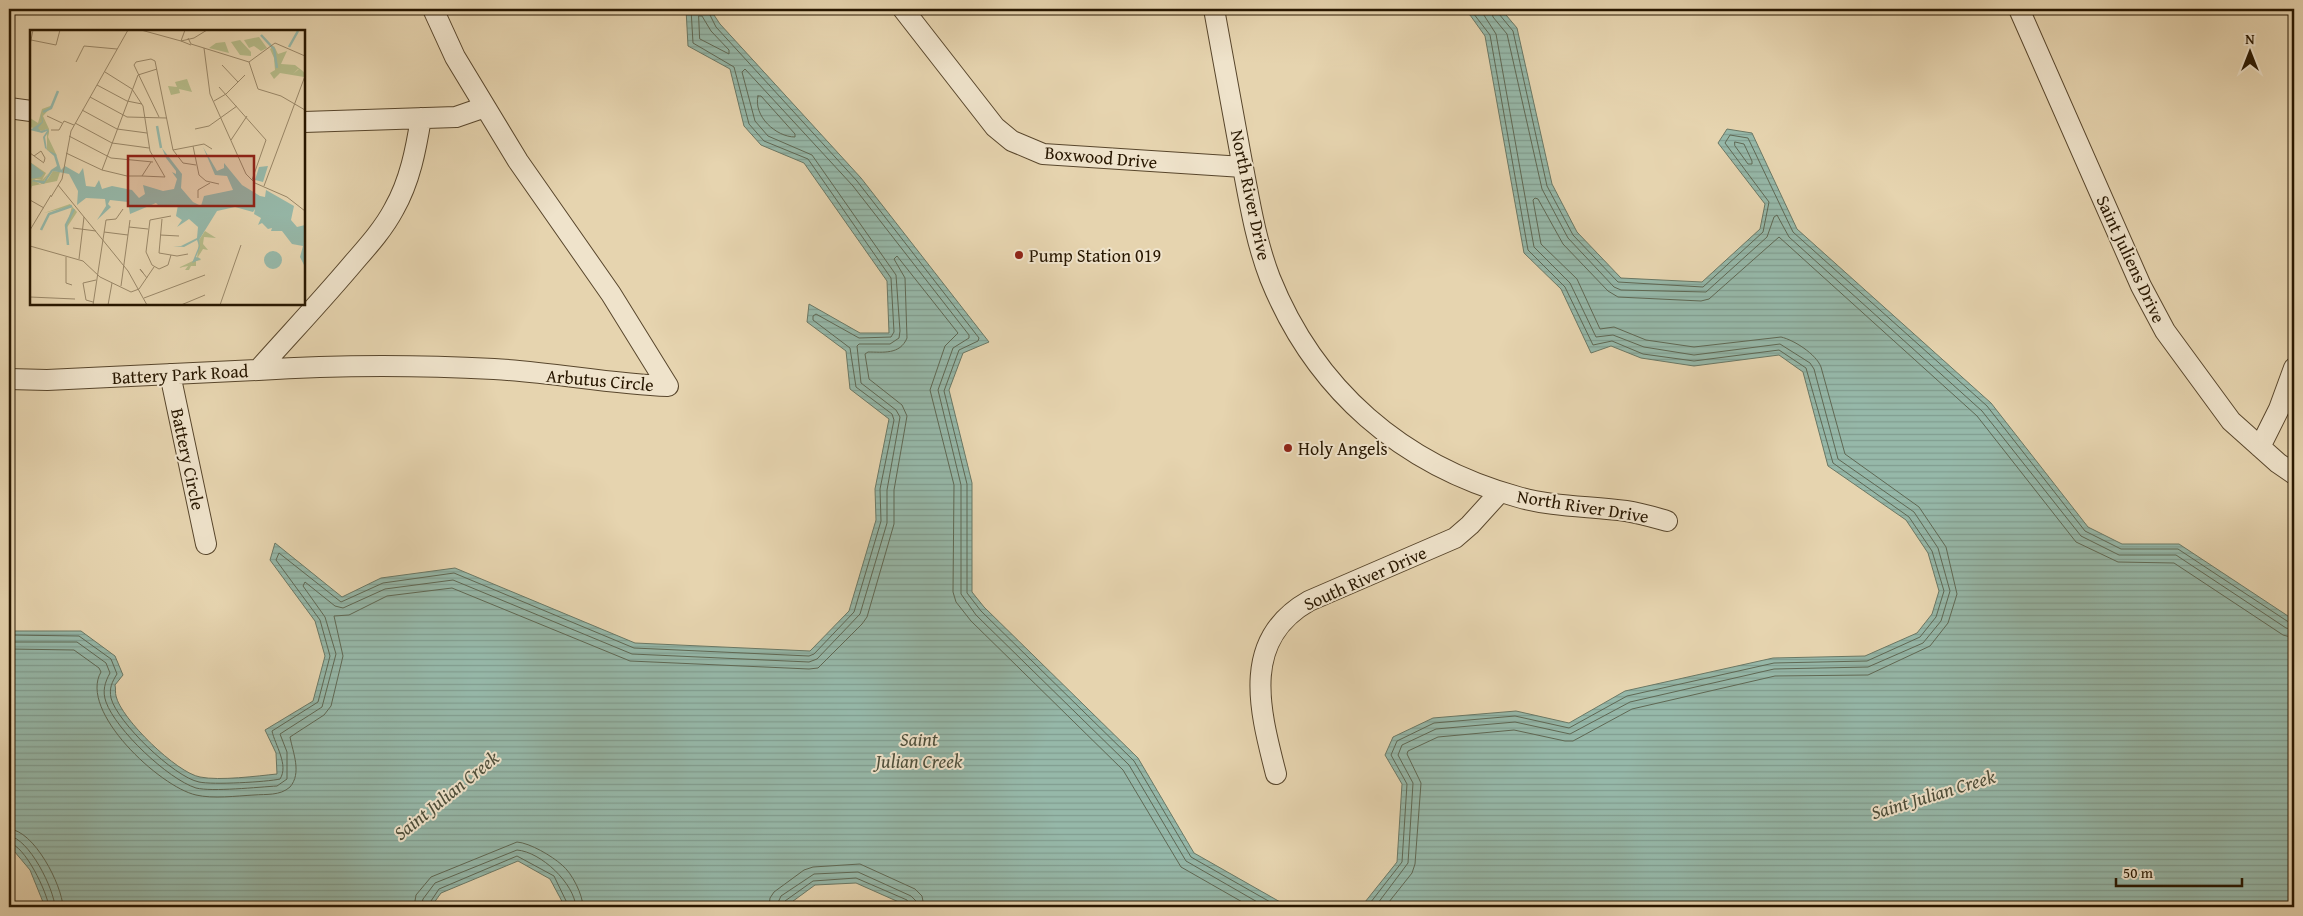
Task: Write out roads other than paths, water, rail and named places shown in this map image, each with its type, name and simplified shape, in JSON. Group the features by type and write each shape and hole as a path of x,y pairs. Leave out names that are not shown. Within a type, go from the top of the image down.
{"street":[{"path":"305,122 456,116 485,107 455,57 433,9"},
{"name":"Boxwood Drive","path":"903,9 995,127 1023,147 1043,154 1243,167"},
{"name":"North River Drive","path":"1214,9 1259,244 1270,277 1303,345 1321,370 1351,404 1396,441 1435,464 1500,492 1555,505 1626,511 1667,521"},
{"name":"Saint Juliens Drive","path":"2019,9 2141,286 2165,331 2231,421 2278,463 2294,474"},
{"name":"Arbutus Circle","path":"258,370 318,366 496,369 626,384 668,386 623,312 518,161 485,107"},
{"path":"9,108 30,111"},
{"name":"Battery Park Road","path":"9,379 47,380 258,370 339,280 379,232 394,210 406,183 416,149 421,118"},
{"path":"2260,447 2279,409 2294,368"},
{"name":"Battery Circle","path":"170,374 206,544"},
{"name":"South River Drive","path":"1276,774 1259,696 1260,676 1267,647 1277,629 1297,608 1309,601 1456,538 1470,526 1500,492"}],"water":[{"name":"Saint Julian Creek","path":"686,9 710,9 720,24 861,178 989,342 963,353 949,390 972,483 972,592 984,607 1138,758 1194,853 1289,907 910,907 856,883 815,885 785,907 565,907 550,879 518,861 441,893 431,907 45,907 30,870 9,845 9,631 81,631 115,656 123,675 115,685 120,706 151,744 178,766 190,773 200,777 228,778 277,774 276,753 265,730 313,701 325,656 315,621 270,560 275,543 342,597 381,578 455,568 635,643 810,651 849,611 876,520 875,489 889,419 850,389 846,351 807,322 809,304 860,333 889,333 887,281 804,163 761,145 744,126 730,69 688,46"},
{"name":"Saint Julian Creek","path":"1459,9 1501,9 1517,28 1552,184 1577,232 1621,278 1702,282 1760,229 1765,204 1718,143 1727,129 1752,133 1797,229 1991,403 2088,527 2122,544 2179,544 2294,620 2294,907 1361,907 1397,862 1402,784 1385,755 1393,737 1433,718 1516,711 1569,723 1625,691 1773,658 1865,656 1917,633 1932,614 1939,591 1928,553 1906,520 1828,466 1803,372 1779,355 1694,366 1641,358 1611,346 1591,353 1561,289 1524,253 1485,36 1470,15"}],"place":[{"name":"Pump Station 019","path":"1019,255"},
{"name":"Holy Angels","path":"1288,448"}]}
